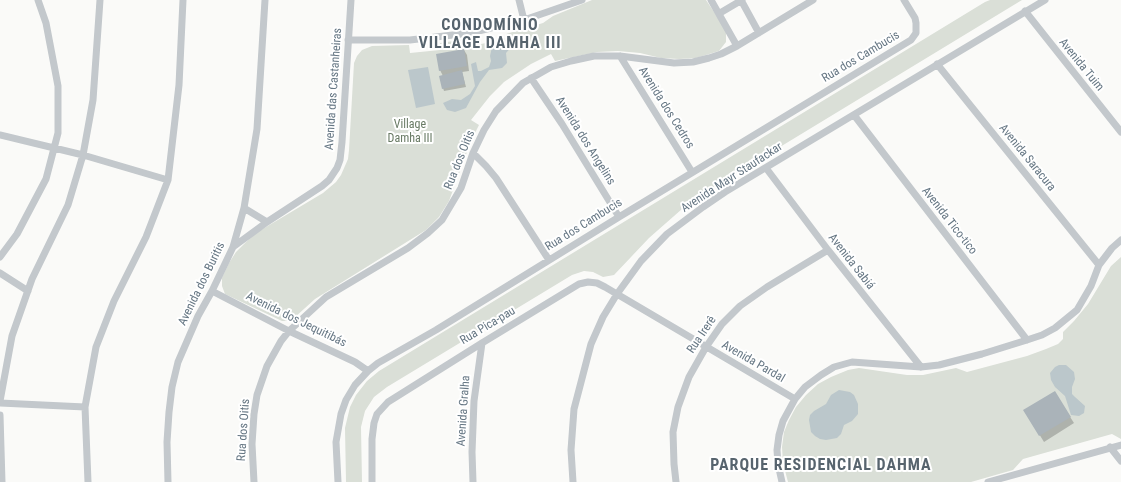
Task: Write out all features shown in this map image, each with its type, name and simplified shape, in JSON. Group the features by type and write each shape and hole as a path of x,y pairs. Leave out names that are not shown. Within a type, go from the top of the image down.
{"street":[{"path":"0,257 16,234 46,179 58,133 58,86 46,23 38,0"},
{"path":"85,407 0,402 12,336 32,280 68,205 83,155 93,100 100,0"},
{"path":"88,482 85,407 96,347 114,301 146,237 168,180 179,85 183,0"},
{"name":"Avenida dos Buritis","path":"168,482 167,442 172,387 178,362 198,316 233,248 244,208 257,130 265,0"},
{"name":"Avenida das Castanheiras","path":"233,248 267,222 322,186 329,180 337,168 340,160 341,148 351,0"},
{"path":"519,0 524,20"},
{"path":"348,40 410,40 470,33 524,20 582,0"},
{"path":"712,0 737,46"},
{"path":"720,14 741,0 759,33"},
{"name":"Rua dos Oitis","path":"254,482 252,444 257,395 267,366 281,341 289,331 326,297 408,248 436,227 442,220 461,188 473,153 484,130 496,111 523,83 551,67 594,56 620,56 674,64 693,62 721,54 813,0"},
{"name":"Rua dos Cambucis","path":"338,482 336,442 341,414 355,385 368,371 378,363 436,330 692,172 895,50 915,36 917,28 915,18 904,0"},
{"name":"Avenida Mayr Staufackar","path":"573,482 571,450 574,409 591,344 603,317 617,294 641,261 668,234 714,199 1045,0"},
{"name":"Avenida Tuim","path":"1024,12 1121,132"},
{"name":"Avenida dos Cedros","path":"620,56 692,172"},
{"name":"Avenida Saracura","path":"937,64 1098,265"},
{"name":"Avenida dos Angelins","path":"531,78 562,124 619,217"},
{"name":"Avenida Tico-tico","path":"854,115 1027,340"},
{"path":"0,135 54,147 168,180"},
{"path":"473,153 496,178 549,260"},
{"name":"Avenida Sabiá","path":"766,168 828,250 921,367"},
{"path":"244,208 267,222"},
{"path":"782,482 777,450 783,421 795,399 805,387 821,375 834,368 852,362 921,367 939,365 1027,340 1055,328 1077,310 1091,286 1098,265 1112,248 1121,240"},
{"name":"Rua Irerê","path":"676,482 673,432 678,407 689,377 706,347 722,324 740,306 767,287 828,250"},
{"path":"0,273 28,291"},
{"name":"Rua Pica-pau","path":"372,482 372,439 374,423 377,414 388,402 579,284 588,282 597,283 617,294"},
{"name":"Avenida dos Jequitibás","path":"212,291 289,331 355,362 368,371"},
{"name":"Avenida Pardal","path":"617,294 795,399"},
{"name":"Avenida Gralha","path":"473,482 472,452 474,401 482,343"},
{"path":"0,415 2,482"},
{"path":"988,482 1007,480 1110,447 1121,445"},
{"path":"1110,447 1121,461"}],"green space":[{"name":"Village Damha III","path":"592,0 706,0 726,30 726,42 719,51 696,58 661,58 640,53 618,51 597,52 555,61 551,54 531,64 504,82 490,96 471,120 479,125 471,141 449,201 439,217 426,230 315,299 289,321 282,321 225,294 222,286 222,278 236,252 256,233 323,193 336,182 341,175 348,159 354,63 362,50 372,46 409,45 410,53 440,50 440,43 475,38 477,45 507,38 506,34 543,23 553,16"},
{"path":"990,0 1022,0 719,184 682,209 649,238 614,275 603,277 593,272 584,271 572,275 387,387 374,397 365,411 361,427 362,482 346,482 345,428 350,407 356,395 367,381 379,371"},
{"path":"1121,257 1121,439 1112,434 1023,459 1013,470 971,482 788,482 783,463 782,447 784,432 796,407 818,384 848,370 859,368 907,375 923,375 956,368 967,372 1027,356 1058,344 1063,339 1063,332 1088,304 1111,266"}],"shaded area":[{"path":"504,40 512,40 517,44 514,44 506,53 507,63 502,68 489,70 480,82 466,108 455,112 447,110 443,103 452,99 461,100 470,94 475,86 471,64 476,62 478,71 489,67 492,47"},
{"path":"428,67 435,104 416,108 408,70"},
{"path":"1059,365 1066,365 1074,372 1075,379 1072,387 1072,394 1085,406 1084,413 1079,416 1071,415 1065,396 1055,387 1051,380 1050,373"},
{"path":"839,390 850,392 854,395 858,404 858,414 852,421 844,425 841,434 837,438 826,440 820,439 811,432 809,420 810,415 826,404 831,395"}],"building":[{"path":"464,49 467,66 439,71 436,54"},
{"path":"462,70 465,84 442,89 439,76"},
{"path":"1055,391 1071,417 1039,436 1023,410"}],"district":[{"name":"CONDOMÍNIO VILLAGE DAMHA III","path":"490,35"},
{"name":"PARQUE RESIDENCIAL DAHMA","path":"821,466"}]}
